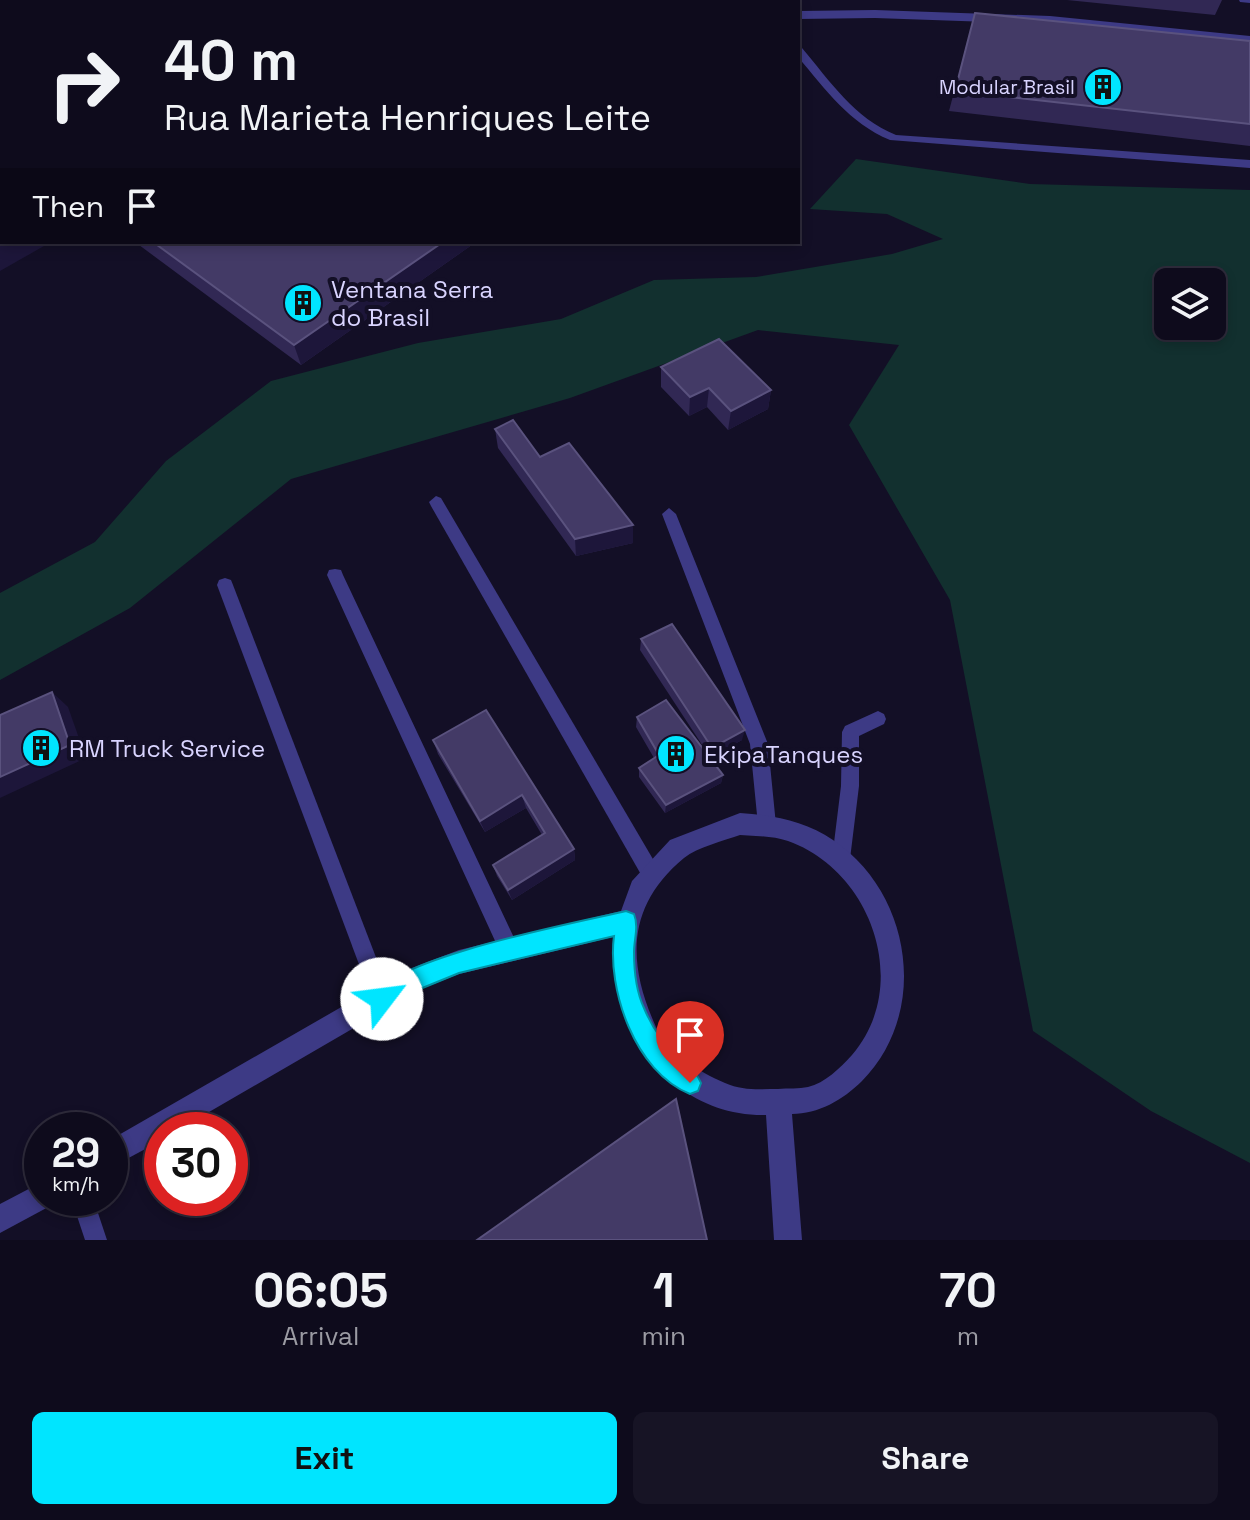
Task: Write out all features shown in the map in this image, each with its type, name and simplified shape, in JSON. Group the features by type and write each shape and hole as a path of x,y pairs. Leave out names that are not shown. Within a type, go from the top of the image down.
{"street":[{"path":"800,15 875,14 1050,20 1250,40"},
{"path":"767,825 793,831 818,843 841,859 861,880 877,904 888,931 894,961 894,990 887,1019 875,1046 857,1069 834,1087 808,1101 778,1106 748,1105 717,1097 690,1083 666,1062 646,1037 632,1010 624,980 626,922 650,872 690,839 727,827 767,825"},
{"path":"128,1145 436,971 509,949 626,922"},
{"path":"778,1106 788,1240"},
{"path":"0,1219 24,1205"}],"lane":[{"path":"800,52 854,114 873,131 894,138 1250,164"},
{"path":"436,502 650,872"},
{"path":"669,514 759,744 767,825"},
{"path":"335,575 509,949"},
{"path":"225,585 382,999"},
{"path":"841,859 850,786 851,732 878,719"},
{"path":"88,1216 96,1240"}],"green space":[{"path":"856,159 1030,184 1250,190 1250,1163 1151,1111 1033,1031 950,600 849,425 899,345 758,330 570,398 291,479 130,608 0,680 0,593 95,542 166,461 271,381 418,343 561,319 654,280 756,277 892,254 943,239 887,214 810,209"}],"building":[{"name":"Modular Brasil","path":"975,13 1250,41 1250,124 955,91"},
{"name":"Ventana Serra do Brasil","path":"156,244 440,244 294,345"},
{"path":"719,339 771,390 731,411 709,388 690,397 661,367"},
{"path":"513,420 540,457 569,443 633,525 575,539 495,429"},
{"path":"672,624 745,730 712,748 641,639"},
{"path":"52,692 70,745 0,777 0,715"},
{"name":"EkipaTanques","path":"666,700 723,775 666,805 639,768 659,755 637,717"},
{"path":"486,710 574,849 508,890 493,865 545,833 522,795 480,821 433,740"},
{"path":"676,1099 707,1240 477,1240"}],"place":[{"name":"Modular Brasil","path":"1103,87"},
{"name":"Ventana Serra do Brasil","path":"303,303"},
{"name":"RM Truck Service","path":"41,748"},
{"name":"EkipaTanques","path":"676,754"}],"route":[{"path":"382,999 413,980 459,962 626,922 624,980 632,1010 646,1037 666,1062 690,1083"}]}
